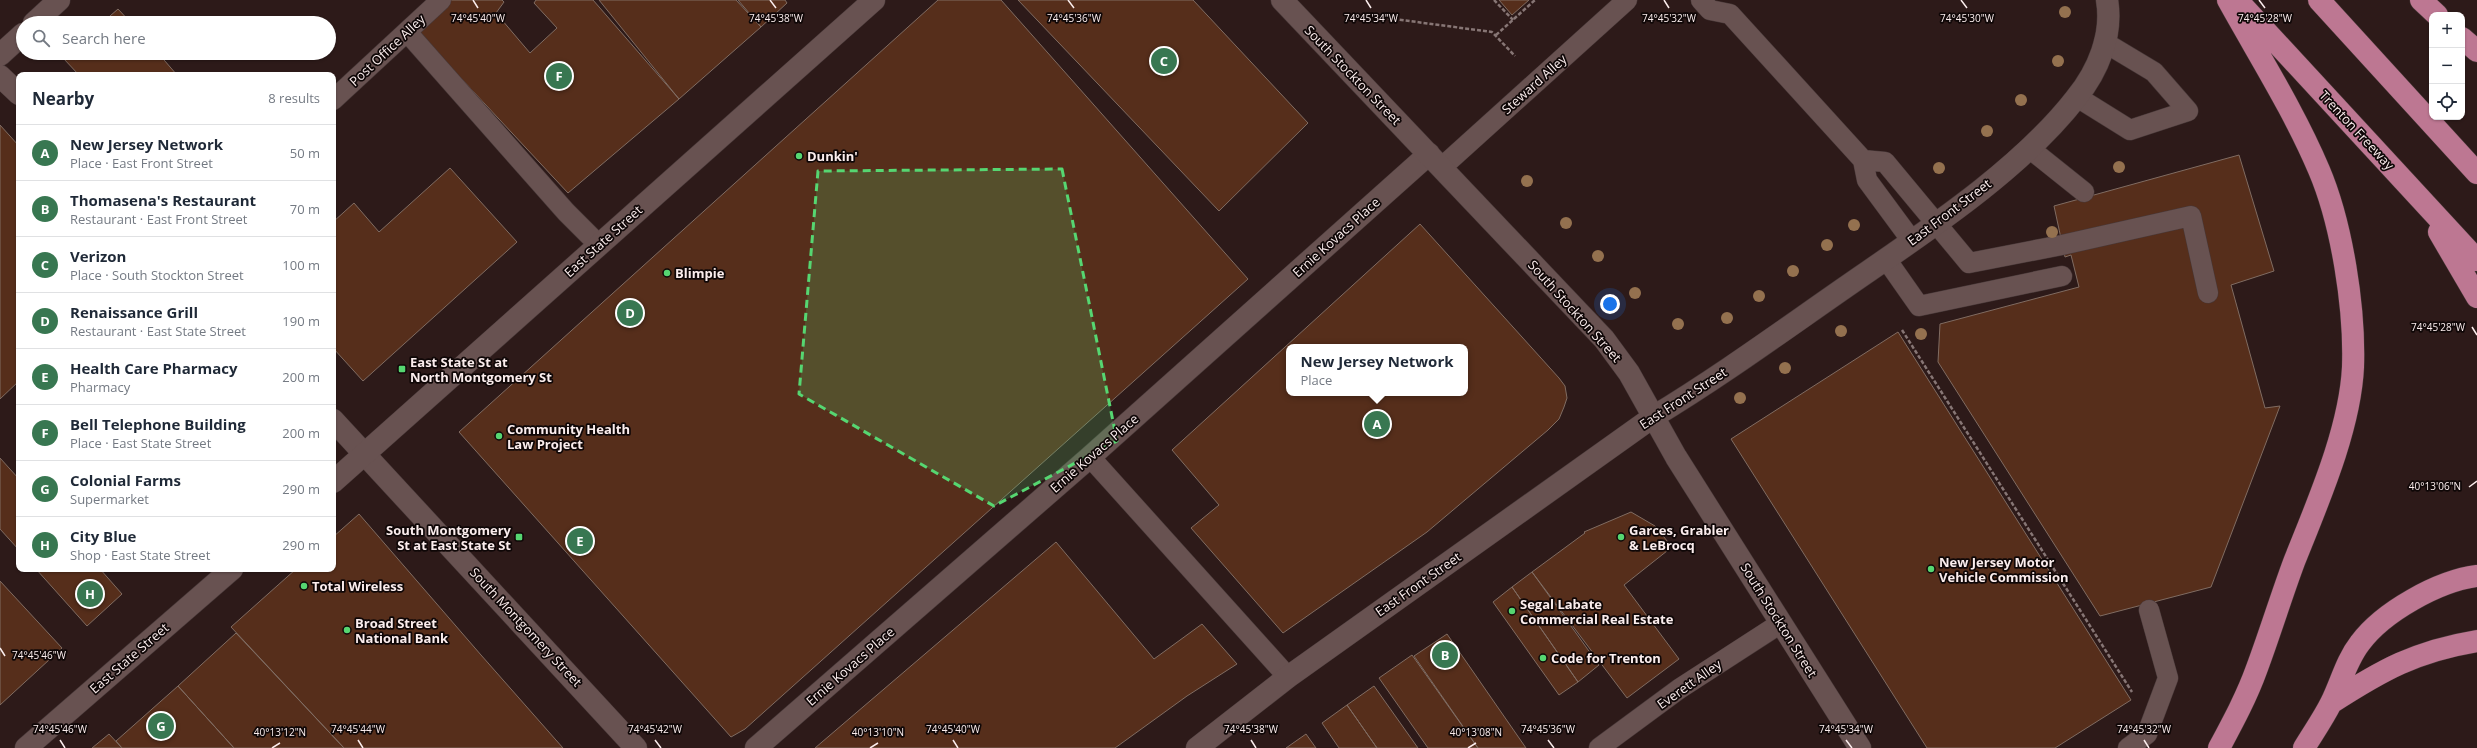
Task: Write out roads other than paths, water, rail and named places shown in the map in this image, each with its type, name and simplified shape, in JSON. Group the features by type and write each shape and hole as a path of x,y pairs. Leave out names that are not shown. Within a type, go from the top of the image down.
{"highway":[{"path":"2219,748 2257,670 2278,605 2326,480 2345,415 2353,367 2350,301 2344,256 2319,171 2288,107 2228,0"},
{"name":"Trenton Freeway","path":"2237,0 2477,260"},
{"path":"2319,0 2477,174"},
{"path":"2421,0 2434,12"},
{"path":"2465,41 2477,51"},
{"path":"2418,197 2477,297"},
{"path":"2304,748 2331,703 2352,655 2361,642 2376,627 2402,606 2420,596 2460,579 2477,576"},
{"path":"2331,703 2377,673 2415,656 2446,646 2477,641"}],"street":[{"path":"42,16 59,0"},
{"name":"East State Street","path":"336,479 874,0"},
{"name":"South Stockton Street","path":"1282,0 1604,339 1629,373 1676,457 1860,748"},
{"name":"East Front Street","path":"1197,748 1288,677 1653,416 1697,390 1912,241 2028,148 2050,128 2077,97 2100,60 2107,29 2107,1"},
{"path":"0,55 16,40"},
{"path":"0,76 16,91"},
{"name":"Ernie Kovacs Place","path":"756,748 1090,457 1435,161"},
{"name":"South Montgomery Street","path":"336,423 636,748"},
{"name":"East State Street","path":"26,748 229,572"}],"lane":[{"name":"Post Office Alley","path":"336,97 441,0"},
{"name":"Steward Alley","path":"1435,161 1627,0"},
{"path":"1701,0 1710,10 1730,7 1863,160 1868,180 1912,241"},
{"path":"407,32 566,212 599,245"},
{"path":"2077,97 2130,130 2188,111 2154,72 2104,42"},
{"path":"2028,148 2084,192"},
{"path":"1863,160 1885,162 1935,224 1969,263 2062,245 2191,216 2208,293"},
{"path":"1886,259 1919,306 2062,276"},
{"path":"1090,457 1288,677"},
{"path":"2128,748 2147,734 2168,678 2149,610"},
{"name":"Everett Alley","path":"1599,748 1679,689 1781,623"}],"place":[{"name":"Verizon","path":"1164,61"},
{"name":"Bell Telephone Building","path":"559,76"},
{"name":"Dunkin'","path":"799,156"},
{"name":"Blimpie","path":"667,273"},
{"name":"Renaissance Grill","path":"630,313"},
{"name":"East State St at North Montgomery St","path":"402,369"},
{"name":"New Jersey Network","path":"1377,424"},
{"name":"Community Health Law Project","path":"499,436"},
{"name":"South Montgomery St at East State St","path":"519,537"},
{"name":"Garces, Grabler & LeBrocq","path":"1621,537"},
{"name":"Health Care Pharmacy","path":"580,541"},
{"name":"New Jersey Motor Vehicle Commission","path":"1931,569"},
{"name":"Total Wireless","path":"304,586"},
{"name":"City Blue","path":"90,594"},
{"name":"Segal Labate Commercial Real Estate","path":"1512,611"},
{"name":"Broad Street National Bank","path":"347,630"},
{"name":"Thomasena's Restaurant","path":"1445,655"},
{"name":"Code for Trenton","path":"1543,658"},
{"name":"Colonial Farms","path":"161,726"}]}
